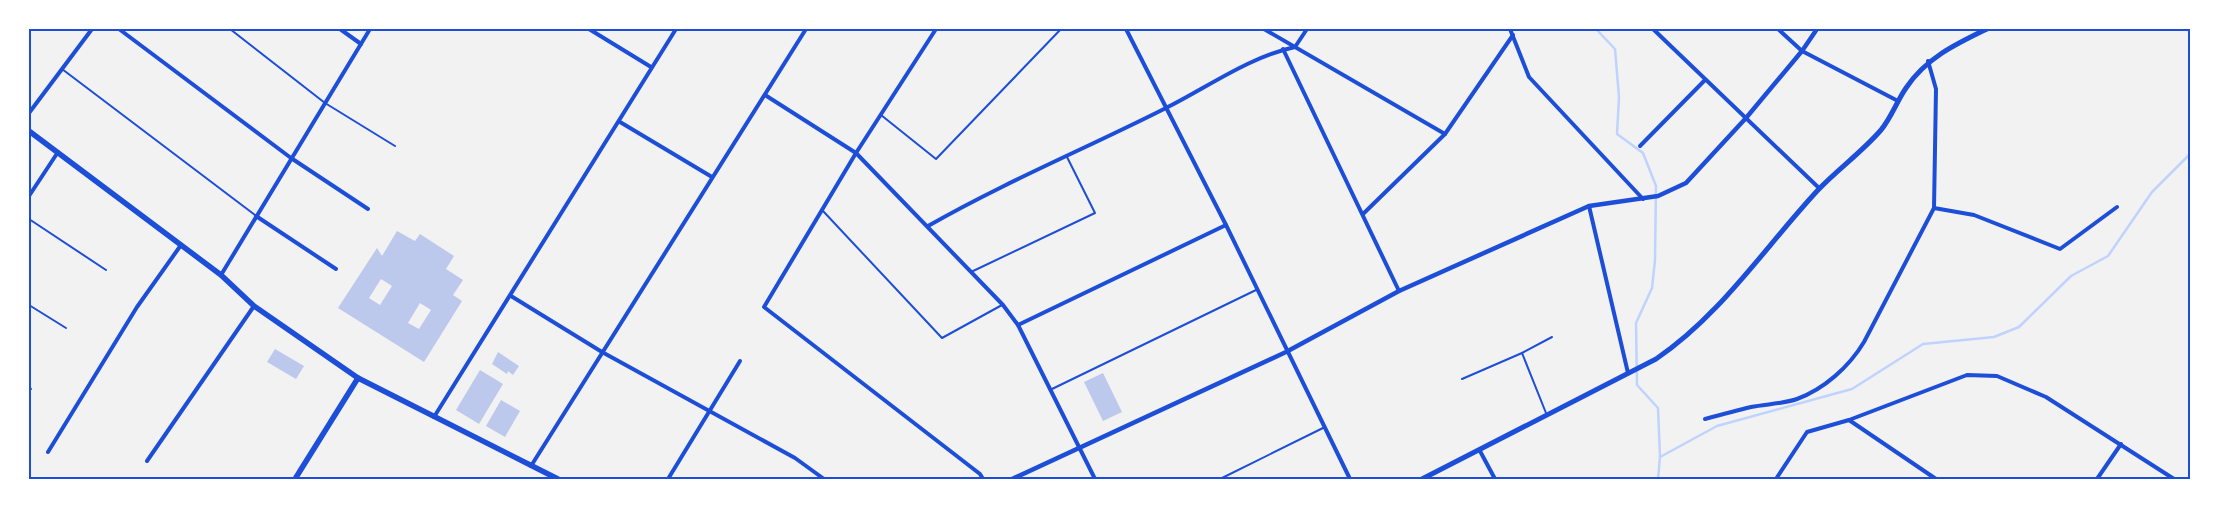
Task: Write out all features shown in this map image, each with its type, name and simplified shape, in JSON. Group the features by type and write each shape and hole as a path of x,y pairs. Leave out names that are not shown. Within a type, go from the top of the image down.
{"main road":[{"path":"1422,479 1628,374 1677,345 1704,321 1819,188 1846,166 1883,128 1907,86 1928,61 1987,29"},
{"path":"29,132 221,275 254,306 358,378 558,479"},
{"path":"294,479 358,378"}],"street":[{"path":"29,113 92,29"},
{"path":"119,29 291,158 368,209"},
{"path":"340,29 361,44"},
{"path":"221,275 324,102 370,29"},
{"path":"589,29 651,67"},
{"path":"434,417 620,122 651,67 676,29"},
{"path":"531,466 806,29"},
{"path":"936,29 856,153 764,307 980,474 983,479"},
{"path":"1126,29 1165,109 1226,225 1286,352 1350,479"},
{"path":"1264,29 1445,134"},
{"path":"928,226 969,203 1165,109 1274,52 1296,46 1307,29"},
{"path":"1510,29 1529,76 1643,199"},
{"path":"1653,29 1819,188"},
{"path":"1778,29 1802,51 1898,101"},
{"path":"1012,479 1079,450 1286,352 1399,290 1588,206 1658,196 1686,183 1746,118 1802,51 1817,29"},
{"path":"1363,214 1445,134 1514,35"},
{"path":"1283,49 1399,290"},
{"path":"1705,419 1796,399 1823,385 1853,360 1934,208 1936,89 1928,61"},
{"path":"1640,146 1705,80"},
{"path":"765,95 856,153 1003,305 1018,325 1095,479"},
{"path":"620,122 712,177"},
{"path":"29,196 58,152"},
{"path":"1588,206 1628,374"},
{"path":"1934,208 1974,215 2060,249 2117,207"},
{"path":"256,216 336,269"},
{"path":"1018,325 1226,225"},
{"path":"48,452 137,308 181,245"},
{"path":"511,296 602,352 795,458 824,479"},
{"path":"147,461 254,306"},
{"path":"668,479 740,361"},
{"path":"1776,479 1808,432 1849,420 1967,375 1995,375 2046,397 2174,479"},
{"path":"1849,420 1936,479"},
{"path":"2098,479 2122,444"},
{"path":"1480,451 1495,479"}],"lane":[{"path":"230,29 324,102 395,146"},
{"path":"882,115 936,159 1061,29"},
{"path":"62,69 256,216"},
{"path":"971,272 1095,214 1066,156"},
{"path":"823,211 942,338 1003,305"},
{"path":"29,219 106,270"},
{"path":"1050,391 1256,290"},
{"path":"29,305 66,328"},
{"path":"1462,379 1522,353 1552,337"},
{"path":"1522,353 1547,415"},
{"path":"1220,479 1325,427"}],"building":[{"path":"397,231 415,241 420,234 454,256 446,269 463,280 453,295 462,301 424,362 338,308 377,248 382,256","holes":["381,279 392,286 380,305 369,298","420,303 431,310 419,329 408,323"]},
{"path":"275,349 304,366 296,379 267,362"},
{"path":"498,352 519,366 513,375 508,371 507,374 492,364"},
{"path":"480,370 503,384 479,424 456,410"},
{"path":"1103,373 1122,412 1103,421 1084,382"},
{"path":"501,400 520,411 505,437 486,426"}],"waterway":[{"path":"1596,29 1615,49 1619,97 1617,134 1643,153 1656,186 1655,260 1652,288 1636,323 1637,385 1658,408 1660,457 1658,479"},
{"path":"1660,457 1717,426 1852,389 1923,344 1994,337 2019,327 2071,276 2108,256 2152,192 2190,154"}]}
